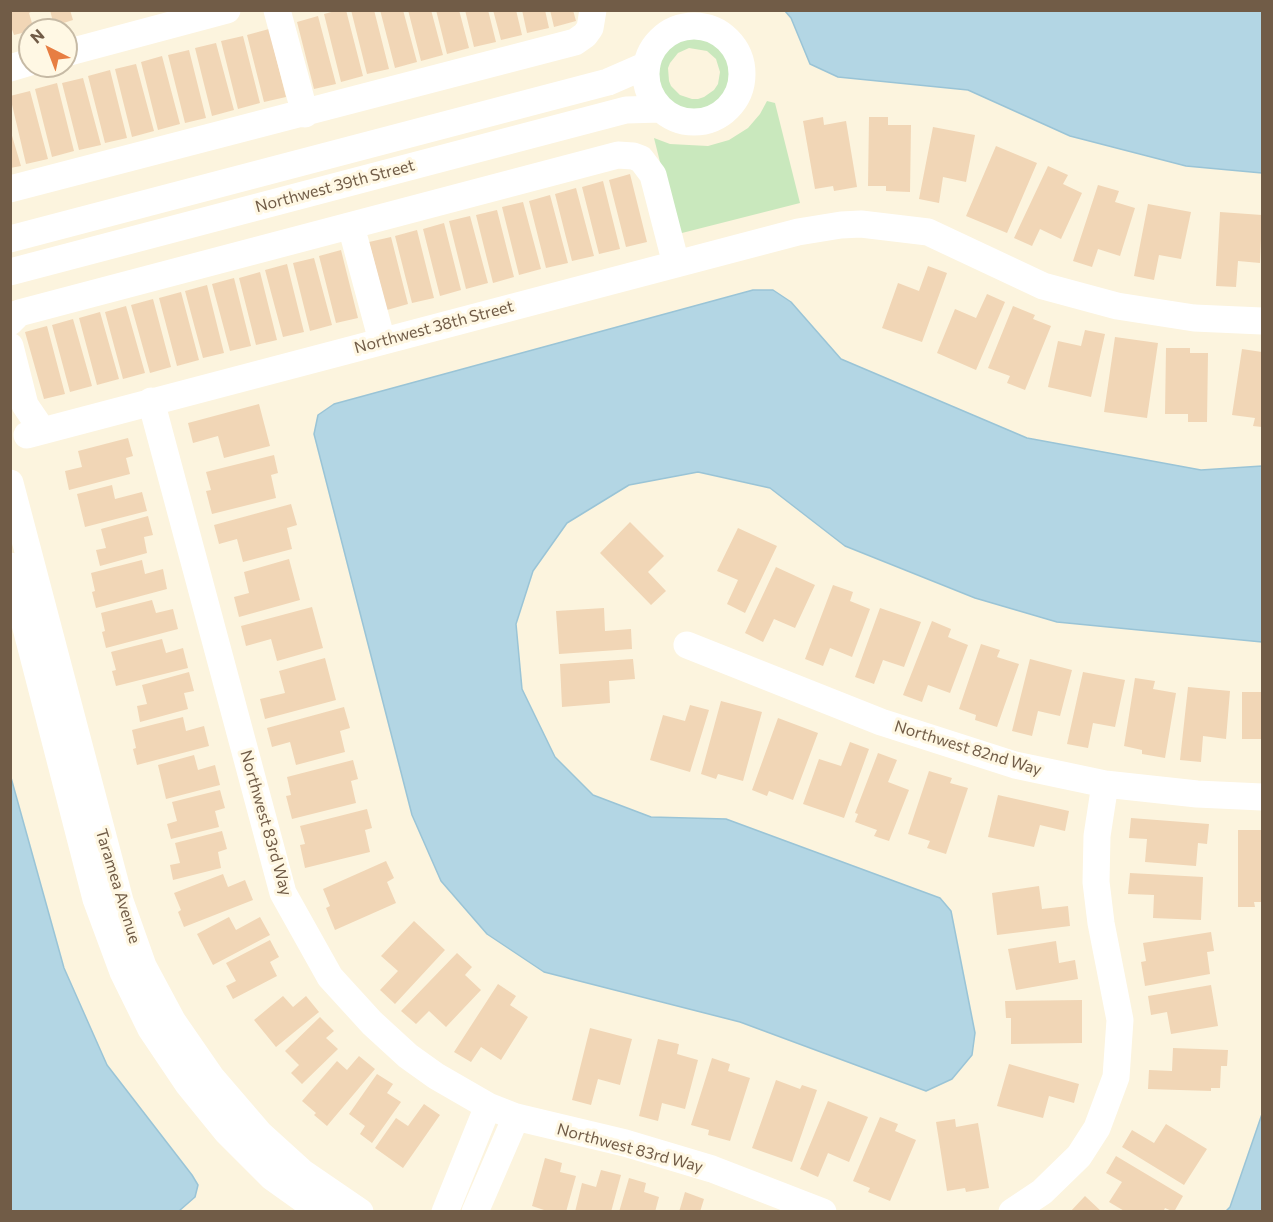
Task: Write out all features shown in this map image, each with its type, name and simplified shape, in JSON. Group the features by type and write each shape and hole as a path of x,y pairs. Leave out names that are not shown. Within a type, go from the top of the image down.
{"street":[{"path":"78,50 227,10"},
{"path":"277,10 305,114"},
{"path":"10,189 575,42 590,28 593,10"},
{"path":"698,18 730,41 739,55 743,71 741,87 734,102 722,114 707,121 691,122 675,118 661,109 652,97 646,81 647,65 664,23 676,29 689,26 698,18"},
{"name":"Northwest 39th Street","path":"10,239 608,82 647,65"},
{"name":"Northwest 39th Street","path":"10,272 626,110 661,109"},
{"path":"10,322 19,313 618,155 640,159 653,175 676,264"},
{"name":"Northwest 38th Street","path":"10,346 25,405 35,433 798,232 861,224 928,232 1043,286 1117,306 1194,318 1263,321"},
{"path":"351,226 381,341"},
{"name":"Northwest 83rd Way","path":"151,401 283,893 330,977 372,1023 408,1056 436,1076 488,1106 516,1117 625,1143 712,1169 823,1212"},
{"name":"Taramea Avenue","path":"10,483 120,900 143,966 173,1022 211,1077 260,1134 303,1173 360,1212"},
{"name":"Taramea Avenue","path":"10,566 96,900 123,972 151,1029 188,1084 227,1132 272,1176 321,1212"},
{"name":"Northwest 82nd Way","path":"687,645 881,722 1015,765 1105,784 1197,794 1263,797"},
{"path":"1012,1212 1042,1192 1079,1156 1097,1128 1116,1077 1119,1020 1101,923 1096,882 1097,836 1105,784"},
{"path":"445,1212 488,1106"},
{"path":"475,1212 516,1117"}],"green space":[{"path":"694,36 708,38 721,45 729,57 733,72 730,87 722,99 710,108 695,111 680,108 668,100 661,88 658,74 660,60 668,47 680,39","holes":["689,48 707,51 716,59 720,72 718,84 714,90 698,99 680,95 669,81 670,63 678,53"]},
{"path":"767,101 775,103 800,203 678,234 654,138 670,144 708,146 729,140 748,128"}],"water":[{"path":"785,11 1262,11 1262,173 1186,166 1070,136 968,90 838,77 810,64 791,18"},
{"path":"753,290 773,290 791,302 841,359 1027,438 1201,470 1262,466 1262,642 1057,622 975,598 845,546 770,488 698,472 629,485 567,523 533,571 516,624 522,689 555,757 593,795 651,817 726,819 940,898 951,911 975,1033 972,1055 952,1079 926,1091 740,1022 544,972 487,934 441,881 412,815 314,434 318,415 334,404"},
{"path":"10,774 64,968 107,1065 198,1185 195,1197 179,1211 11,1211"},
{"path":"1262,1114 1262,1211 1226,1211 1230,1207"}],"building":[{"path":"10,10 34,10 29,13 30,18 18,18 18,34 14,35 10,24"},
{"path":"50,10 70,10 72,18 52,18"},
{"path":"346,10 363,76 341,82 324,14"},
{"path":"351,10 374,10 389,69 367,74"},
{"path":"380,10 403,10 417,62 395,68"},
{"path":"408,10 431,10 443,55 421,61"},
{"path":"436,10 459,10 469,48 447,54"},
{"path":"465,10 488,10 496,42 474,47"},
{"path":"493,10 516,10 522,35 501,40"},
{"path":"522,10 545,10 549,28 527,33"},
{"path":"550,10 573,10 576,21 554,27"},
{"path":"318,16 336,84 314,89 297,22"},
{"path":"269,29 286,97 264,102 247,35"},
{"path":"243,36 260,103 238,109 221,41"},
{"path":"216,43 234,110 212,116 195,48"},
{"path":"189,50 206,118 185,123 168,55"},
{"path":"162,56 180,124 158,130 141,62"},
{"path":"136,64 154,131 132,137 115,69"},
{"path":"110,70 127,138 105,143 88,76"},
{"path":"83,78 101,145 79,150 62,83"},
{"path":"57,83 74,151 52,157 35,89"},
{"path":"30,91 48,159 26,164 10,96"},
{"path":"823,117 824,125 846,121 857,187 834,191 833,186 815,189 803,121"},
{"path":"869,117 888,117 888,125 911,125 910,192 886,191 886,186 868,186"},
{"path":"933,127 975,135 966,182 943,177 939,203 919,199"},
{"path":"10,129 21,166 10,168"},
{"path":"996,146 1037,163 1007,233 966,216"},
{"path":"1048,166 1068,175 1063,184 1082,193 1061,239 1040,229 1032,246 1014,238"},
{"path":"630,174 647,242 626,247 609,180"},
{"path":"603,181 620,249 599,254 582,187"},
{"path":"1098,185 1119,191 1115,202 1135,208 1120,256 1098,249 1092,267 1073,261"},
{"path":"576,188 594,256 572,261 555,194"},
{"path":"550,195 568,263 546,268 529,201"},
{"path":"523,202 541,269 519,275 502,207"},
{"path":"1148,204 1191,212 1181,259 1159,255 1154,280 1134,276"},
{"path":"497,210 514,277 493,283 476,215"},
{"path":"1220,212 1262,215 1260,263 1238,261 1236,287 1216,286"},
{"path":"470,216 488,283 466,289 449,221"},
{"path":"444,223 461,290 440,296 423,229"},
{"path":"417,230 434,298 412,303 395,236"},
{"path":"391,237 408,304 387,310 369,242"},
{"path":"341,250 358,318 336,323 319,256"},
{"path":"314,258 332,325 310,331 293,263"},
{"path":"287,264 304,332 283,337 265,270"},
{"path":"928,266 947,273 922,342 882,328 898,283 919,291"},
{"path":"260,272 277,340 256,345 239,278"},
{"path":"234,278 251,346 230,351 212,284"},
{"path":"207,285 224,353 203,358 185,291"},
{"path":"181,292 199,360 177,366 159,298"},
{"path":"987,294 1005,302 976,370 937,353 955,309 976,318"},
{"path":"153,299 171,367 150,373 131,305"},
{"path":"126,306 145,373 123,379 105,312"},
{"path":"1013,306 1035,315 1033,319 1051,326 1025,390 1007,383 1010,376 988,368"},
{"path":"100,312 119,379 97,385 79,318"},
{"path":"73,319 92,386 70,392 52,325"},
{"path":"47,326 65,394 44,399 25,332"},
{"path":"1085,330 1105,334 1091,397 1048,387 1058,341 1081,346"},
{"path":"1115,337 1158,343 1147,418 1104,412"},
{"path":"1166,348 1190,348 1190,353 1208,353 1207,422 1188,422 1188,414 1165,414"},
{"path":"1242,349 1262,352 1262,427 1253,426 1255,418 1232,415"},
{"path":"259,404 270,446 224,458 218,436 193,443 188,423"},
{"path":"128,438 133,456 126,458 130,474 69,490 65,471 82,467 78,451"},
{"path":"274,455 278,473 271,475 276,498 212,514 206,491 211,490 206,472"},
{"path":"112,485 115,499 142,492 147,511 85,527 77,494"},
{"path":"291,504 297,525 287,528 292,549 243,562 237,539 219,544 214,525"},
{"path":"148,516 153,535 144,537 147,553 100,566 96,550 106,548 101,529"},
{"path":"630,522 664,556 648,572 666,591 651,605 600,553"},
{"path":"738,528 777,546 745,613 727,604 738,580 717,571"},
{"path":"289,559 300,600 239,617 234,597 249,593 244,572"},
{"path":"142,560 145,574 163,569 167,589 96,608 91,573"},
{"path":"776,567 815,585 795,628 774,619 763,642 745,633"},
{"path":"833,585 853,592 850,601 870,609 852,657 830,648 823,666 805,659"},
{"path":"152,600 156,613 173,609 178,629 106,648 101,613"},
{"path":"312,607 323,648 277,661 271,639 246,646 241,626"},
{"path":"604,608 605,631 631,629 632,649 559,654 556,611"},
{"path":"880,608 921,622 904,667 883,660 874,684 855,677"},
{"path":"932,621 951,629 948,637 968,645 950,693 928,685 922,702 903,695"},
{"path":"162,639 166,653 183,648 188,668 116,686 112,671 116,670 111,652"},
{"path":"981,644 1000,650 997,657 1019,664 997,727 975,720 976,715 959,709"},
{"path":"325,658 336,700 265,719 260,699 285,693 279,671"},
{"path":"633,659 635,679 609,681 610,703 562,707 560,664"},
{"path":"1030,659 1072,670 1060,716 1038,711 1032,736 1012,731"},
{"path":"189,672 194,691 184,693 188,709 140,722 137,706 147,704 142,685"},
{"path":"1083,672 1125,680 1115,727 1093,723 1088,748 1067,744"},
{"path":"1135,678 1155,681 1153,689 1176,693 1165,758 1142,754 1142,750 1124,746"},
{"path":"1188,687 1230,691 1226,739 1203,736 1201,762 1180,760"},
{"path":"1242,692 1262,692 1262,739 1242,739"},
{"path":"721,701 762,712 743,781 718,774 716,779 701,774"},
{"path":"690,705 709,710 690,772 650,760 663,715 685,721"},
{"path":"344,707 350,728 340,731 345,752 296,765 290,742 272,747 267,728"},
{"path":"183,717 186,731 204,726 209,746 137,765 132,730"},
{"path":"778,718 818,733 793,800 769,791 767,796 752,790"},
{"path":"850,742 869,749 844,818 803,804 819,759 841,766"},
{"path":"878,753 897,760 888,782 909,790 889,841 874,836 877,830 855,822 858,814 855,813"},
{"path":"194,755 198,770 215,765 220,785 166,799 158,765"},
{"path":"353,760 358,779 351,781 356,803 292,819 286,796 291,795 287,777"},
{"path":"929,771 952,778 950,783 968,788 946,854 927,848 930,841 908,834"},
{"path":"220,790 225,808 215,811 219,827 171,839 167,824 177,821 172,802"},
{"path":"998,795 1069,811 1065,831 1040,825 1034,847 988,837"},
{"path":"367,809 372,828 365,830 370,852 305,868 300,845 305,844 300,826"},
{"path":"1131,818 1209,824 1207,844 1198,843 1196,866 1145,862 1147,839 1129,838"},
{"path":"1238,830 1262,830 1262,902 1254,902 1255,907 1238,907"},
{"path":"222,831 227,849 218,852 221,868 173,880 170,865 180,863 175,843"},
{"path":"386,861 394,878 387,882 396,903 335,930 326,908 330,906 323,889"},
{"path":"1130,873 1203,877 1201,920 1153,918 1154,895 1128,894"},
{"path":"223,874 228,887 245,880 253,900 184,927 178,912 181,910 174,893"},
{"path":"1039,886 1042,909 1068,906 1070,926 997,935 992,893"},
{"path":"229,917 236,930 260,917 270,935 213,965 197,934"},
{"path":"414,921 445,950 395,1004 380,990 398,971 381,956"},
{"path":"1211,932 1214,951 1207,952 1210,974 1145,986 1141,962 1146,961 1143,943"},
{"path":"270,940 279,957 270,962 277,976 233,999 226,986 236,981 226,963"},
{"path":"1056,941 1059,963 1075,960 1078,979 1016,990 1008,949"},
{"path":"457,953 472,967 465,975 481,990 446,1027 429,1011 416,1024 401,1011"},
{"path":"498,984 516,996 510,1005 528,1017 501,1060 481,1047 471,1062 454,1052"},
{"path":"1211,985 1218,1026 1171,1034 1167,1012 1151,1015 1148,996"},
{"path":"283,996 293,1007 306,996 319,1012 276,1047 254,1020"},
{"path":"1082,1000 1082,1043 1011,1044 1011,1018 1006,1018 1005,1001"},
{"path":"320,1017 334,1031 326,1038 338,1049 302,1084 291,1073 299,1065 285,1051"},
{"path":"590,1028 632,1039 620,1085 598,1079 591,1105 572,1100"},
{"path":"658,1039 679,1044 677,1054 698,1060 685,1109 662,1103 658,1121 639,1116"},
{"path":"1173,1048 1228,1050 1227,1066 1221,1066 1220,1088 1211,1088 1211,1091 1148,1089 1149,1070 1172,1071"},
{"path":"359,1056 375,1069 327,1126 302,1101 337,1061 347,1070"},
{"path":"712,1058 730,1064 728,1071 750,1078 730,1141 708,1135 709,1130 691,1125"},
{"path":"1009,1064 1079,1084 1074,1103 1049,1096 1043,1118 997,1106"},
{"path":"377,1074 393,1084 387,1093 401,1102 372,1143 360,1134 365,1126 349,1114"},
{"path":"776,1080 800,1089 802,1085 817,1090 792,1162 752,1148"},
{"path":"828,1101 868,1117 849,1162 828,1153 818,1177 800,1169"},
{"path":"424,1104 440,1115 403,1168 375,1148 396,1118 408,1126"},
{"path":"880,1117 898,1124 895,1131 916,1140 890,1201 868,1192 870,1188 853,1181"},
{"path":"955,1119 956,1127 978,1123 989,1188 966,1192 965,1188 947,1191 936,1122"},
{"path":"1166,1124 1207,1149 1184,1185 1122,1147 1132,1130 1154,1143"},
{"path":"1116,1156 1183,1196 1174,1212 1165,1208 1163,1212 1126,1212 1109,1202 1122,1182 1106,1173"},
{"path":"545,1158 562,1163 560,1172 576,1176 566,1212 550,1212 532,1206"},
{"path":"601,1170 621,1175 611,1212 575,1212 582,1183 596,1187"},
{"path":"629,1178 646,1183 644,1192 659,1197 655,1212 619,1212"},
{"path":"685,1192 704,1199 700,1212 679,1212"},
{"path":"1085,1196 1102,1212 1070,1212"}]}
